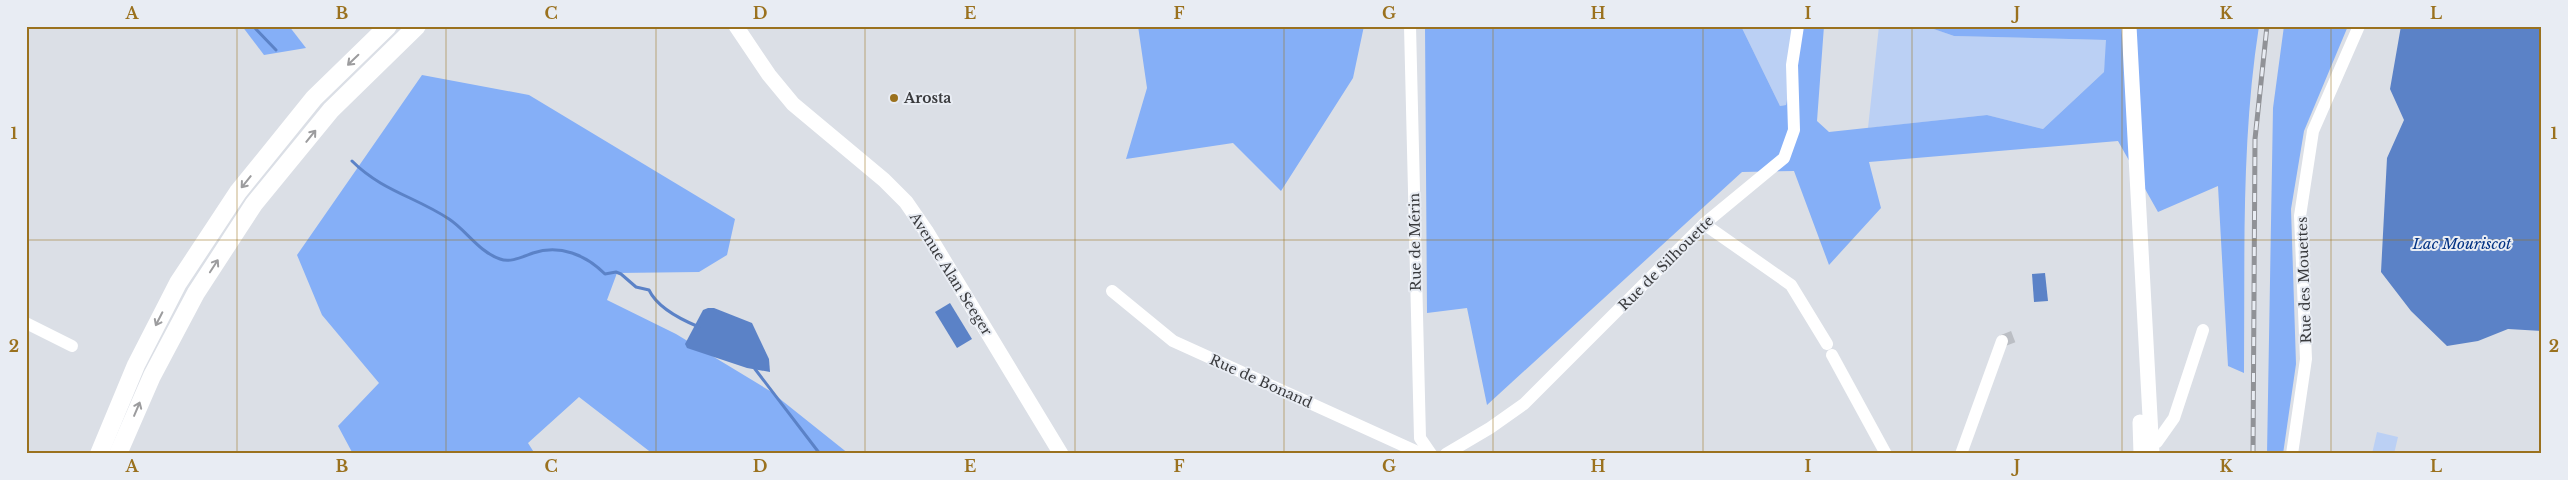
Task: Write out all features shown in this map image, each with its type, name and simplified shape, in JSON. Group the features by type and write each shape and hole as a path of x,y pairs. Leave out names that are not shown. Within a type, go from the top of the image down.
{"highway":[{"path":"99,454 136,365 178,283 238,192 314,98 388,26"},
{"path":"118,454 152,376 196,293 254,204 331,110 417,26"}],"main road":[{"name":"Avenue Alan Seeger","path":"736,26 769,75 793,104 884,180 906,202 926,231 1061,454"},
{"path":"2129,26 2149,407 2156,450"},
{"path":"2141,454 2142,295"}],"street":[{"name":"Rue de Mérin","path":"1410,26 1420,438 1431,454"},
{"name":"Rue de Silhouette","path":"1446,454 1490,428 1524,404 1704,224 1784,158 1794,130 1792,66 1798,26"},
{"name":"Rue des Mouettes","path":"2292,454 2306,359 2300,216 2313,131 2359,26"},
{"path":"1704,224 1791,285 1886,454"},
{"name":"Rue de Bonand","path":"1112,291 1173,340 1422,454"},
{"path":"26,323 72,346"},
{"path":"2156,450 2174,418 2203,330"},
{"path":"1961,454 2002,341"}],"shaded area":[{"path":"242,26 289,26 306,48 264,55"},
{"path":"1138,26 1364,26 1353,78 1281,191 1233,143 1126,159 1147,88"},
{"path":"1425,26 1741,26 1780,106 1786,105 1801,26 1824,26 1817,121 1829,132 1987,115 2043,129 2104,72 2106,40 1954,36 1925,26 2259,26 2249,112 2245,199 2244,373 2228,366 2218,186 2158,212 2118,141 1869,162 1881,208 1829,265 1794,171 1742,172 1487,405 1467,308 1427,313"},
{"path":"1741,26 1801,26 1786,105 1780,106"},
{"path":"1879,26 1925,26 1954,36 2107,40 2104,72 2043,129 1987,115 1868,128"},
{"path":"2284,26 2348,26 2304,131 2291,209 2296,364 2283,454 2267,454 2273,108"},
{"path":"422,75 529,95 735,219 727,255 699,272 617,273 607,300 676,334 770,391 849,454 653,454 579,397 528,443 535,454 353,454 338,426 379,383 322,315 297,255"},
{"path":"2377,432 2398,437 2394,454 2372,454"}],"water":[{"name":"Lac Mouriscot","path":"2401,26 2542,26 2542,331 2508,329 2478,341 2447,346 2411,311 2381,272 2387,158 2404,120 2390,89"},
{"path":"2045,273 2048,301 2034,302 2032,274"},
{"path":"950,303 972,339 957,348 935,312"},
{"path":"714,308 752,323 769,359 770,372 747,368 687,348 685,344 703,310"}],"waterway":[{"path":"253,26 276,50"},
{"path":"352,161 375,180 449,219 492,256 508,260 543,251 553,250 572,253 590,261 605,274 616,272 636,287 649,290 664,307 678,317 699,327"},
{"path":"755,369 820,454"}],"tunnel":[{"path":"2002,341 2015,336"}],"railway":[{"path":"2253,454 2255,139 2267,26"}],"place":[{"name":"Arosta","path":"894,98"}]}
